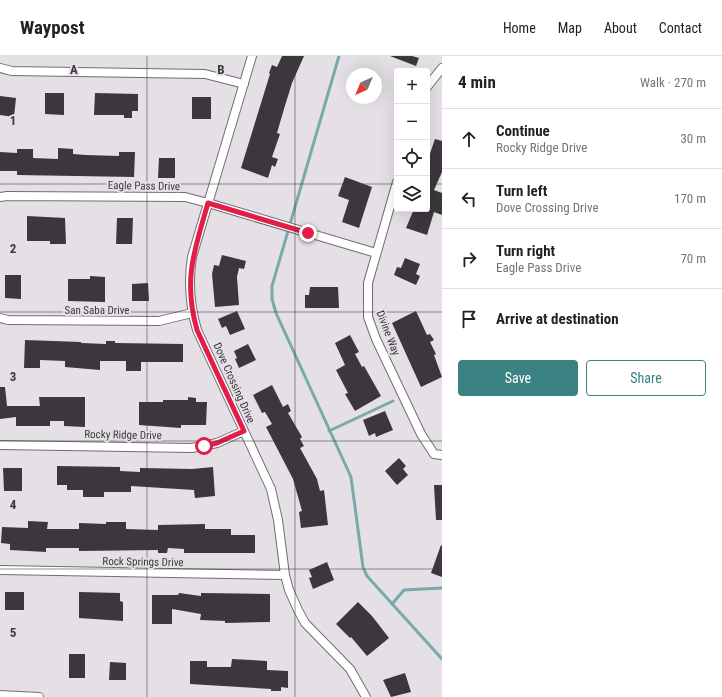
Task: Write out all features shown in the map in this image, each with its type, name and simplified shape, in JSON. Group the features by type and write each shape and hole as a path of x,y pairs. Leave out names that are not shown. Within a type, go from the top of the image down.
{"street":[{"name":"Dove Crossing Drive","path":"252,56 208,203 190,270 192,313 197,330 274,499 289,590 305,623 350,669 366,697"},
{"path":"0,68 12,71 205,74 244,84"},
{"path":"430,83 442,68"},
{"name":"Divine Way","path":"394,192 368,283 366,296 368,317 376,339 421,434 434,454 442,455"},
{"name":"Eagle Pass Drive","path":"0,197 174,196 208,203 376,253"},
{"name":"San Saba Drive","path":"0,318 8,320 159,321 192,313"},
{"name":"Rocky Ridge Drive","path":"0,445 192,448 217,443 244,431"},
{"name":"Rock Springs Drive","path":"0,570 286,575"},
{"path":"0,695 39,697"}],"building":[{"path":"282,56 304,56 292,83 277,133 280,134 272,157 278,159 275,167 272,165 268,178 241,168 270,74 269,73 272,65 277,67"},
{"path":"390,56 412,56 419,58 416,66"},
{"path":"45,93 64,93 64,115 45,114"},
{"path":"95,93 138,94 138,111 132,111 132,118 124,118 124,115 94,115"},
{"path":"0,96 16,98 14,117 0,115"},
{"path":"192,97 211,97 211,119 192,119"},
{"path":"435,139 442,141 442,172 434,190 442,193 442,215 434,212 427,235 406,228 413,212 430,212 430,153"},
{"path":"58,148 73,149 73,154 86,155 119,156 119,152 135,152 134,177 17,175 17,171 0,171 0,152 17,153 17,149 33,149 33,158 58,159"},
{"path":"159,158 175,158 175,178 158,178"},
{"path":"345,177 372,187 359,228 342,222 349,200 338,196"},
{"path":"27,216 65,218 66,244 50,244 50,241 27,241"},
{"path":"117,218 133,218 132,244 116,244"},
{"path":"222,255 246,261 244,269 239,268 237,277 239,305 215,307 212,274 214,265 219,266"},
{"path":"405,258 420,264 416,274 420,276 416,285 394,275 397,267 401,268"},
{"path":"5,275 21,275 21,299 5,298"},
{"path":"90,276 105,277 105,302 68,301 68,279 90,279"},
{"path":"148,283 149,301 132,301 132,284"},
{"path":"310,287 338,287 339,308 305,308 305,295 309,295"},
{"path":"237,311 245,329 230,335 226,326 222,328 218,319"},
{"path":"416,311 427,335 430,334 434,340 430,342 436,354 434,355 442,377 421,387 392,323"},
{"path":"350,335 359,352 355,354 362,367 364,366 381,396 355,411 345,394 348,393 336,370 345,365 335,343"},
{"path":"25,340 106,344 106,341 115,341 115,343 183,344 183,362 141,362 141,371 126,371 126,361 100,361 100,370 65,367 65,361 40,360 40,368 24,368"},
{"path":"248,344 256,360 239,368 235,359 237,358 234,351"},
{"path":"272,385 283,407 288,404 291,411 288,413 302,437 300,439 304,446 300,448 317,479 320,491 324,490 328,525 301,528 299,512 302,511 293,479 266,427 272,424 265,412 262,413 253,395"},
{"path":"0,387 5,387 7,406 40,406 39,397 85,397 85,427 64,426 64,421 50,421 50,426 16,426 16,417 0,419"},
{"path":"188,397 196,398 196,402 207,402 206,425 181,425 181,428 139,425 139,402 188,400"},
{"path":"385,411 393,430 376,437 375,433 369,436 363,420"},
{"path":"399,458 406,466 403,469 408,475 397,485 385,471"},
{"path":"57,466 120,467 120,471 140,472 140,468 192,469 213,467 215,496 195,498 194,490 131,486 131,492 104,492 104,497 83,497 83,490 67,490 67,485 57,485"},
{"path":"3,468 22,468 22,491 4,491"},
{"path":"434,485 442,485 442,520 436,520"},
{"path":"28,521 48,522 47,529 79,529 79,523 106,524 106,522 126,522 126,529 158,530 158,525 205,524 205,529 231,529 231,535 255,535 255,553 184,553 184,549 168,548 167,553 158,553 158,550 79,551 79,548 46,548 46,552 10,550 10,544 1,543 2,527 28,528"},
{"path":"441,545 442,546 442,577 431,573"},
{"path":"327,562 334,580 313,589 309,578 312,577 309,570"},
{"path":"5,592 24,592 24,610 5,610"},
{"path":"79,592 120,593 120,601 123,602 123,621 79,618"},
{"path":"179,593 201,596 201,593 270,594 270,622 225,623 225,621 200,620 201,614 172,609 172,624 152,624 152,595 178,595"},
{"path":"358,602 372,616 389,638 367,656 351,637 350,638 336,624"},
{"path":"69,654 85,654 85,678 69,678"},
{"path":"232,659 267,661 267,670 288,671 288,688 281,687 281,691 271,691 271,689 190,684 190,661 207,661 207,667 231,667"},
{"path":"110,662 126,663 126,680 109,680"},
{"path":"405,673 411,692 391,697 383,680"}],"waterway":[{"path":"339,56 272,286 272,299 276,313 351,477 363,567 367,576 442,659"},
{"path":"329,431 393,401"},
{"path":"392,604 404,590 442,588"}],"route":[{"path":"204,446 217,443 244,431 197,330 192,313 190,270 192,257 208,203 308,233"}]}
